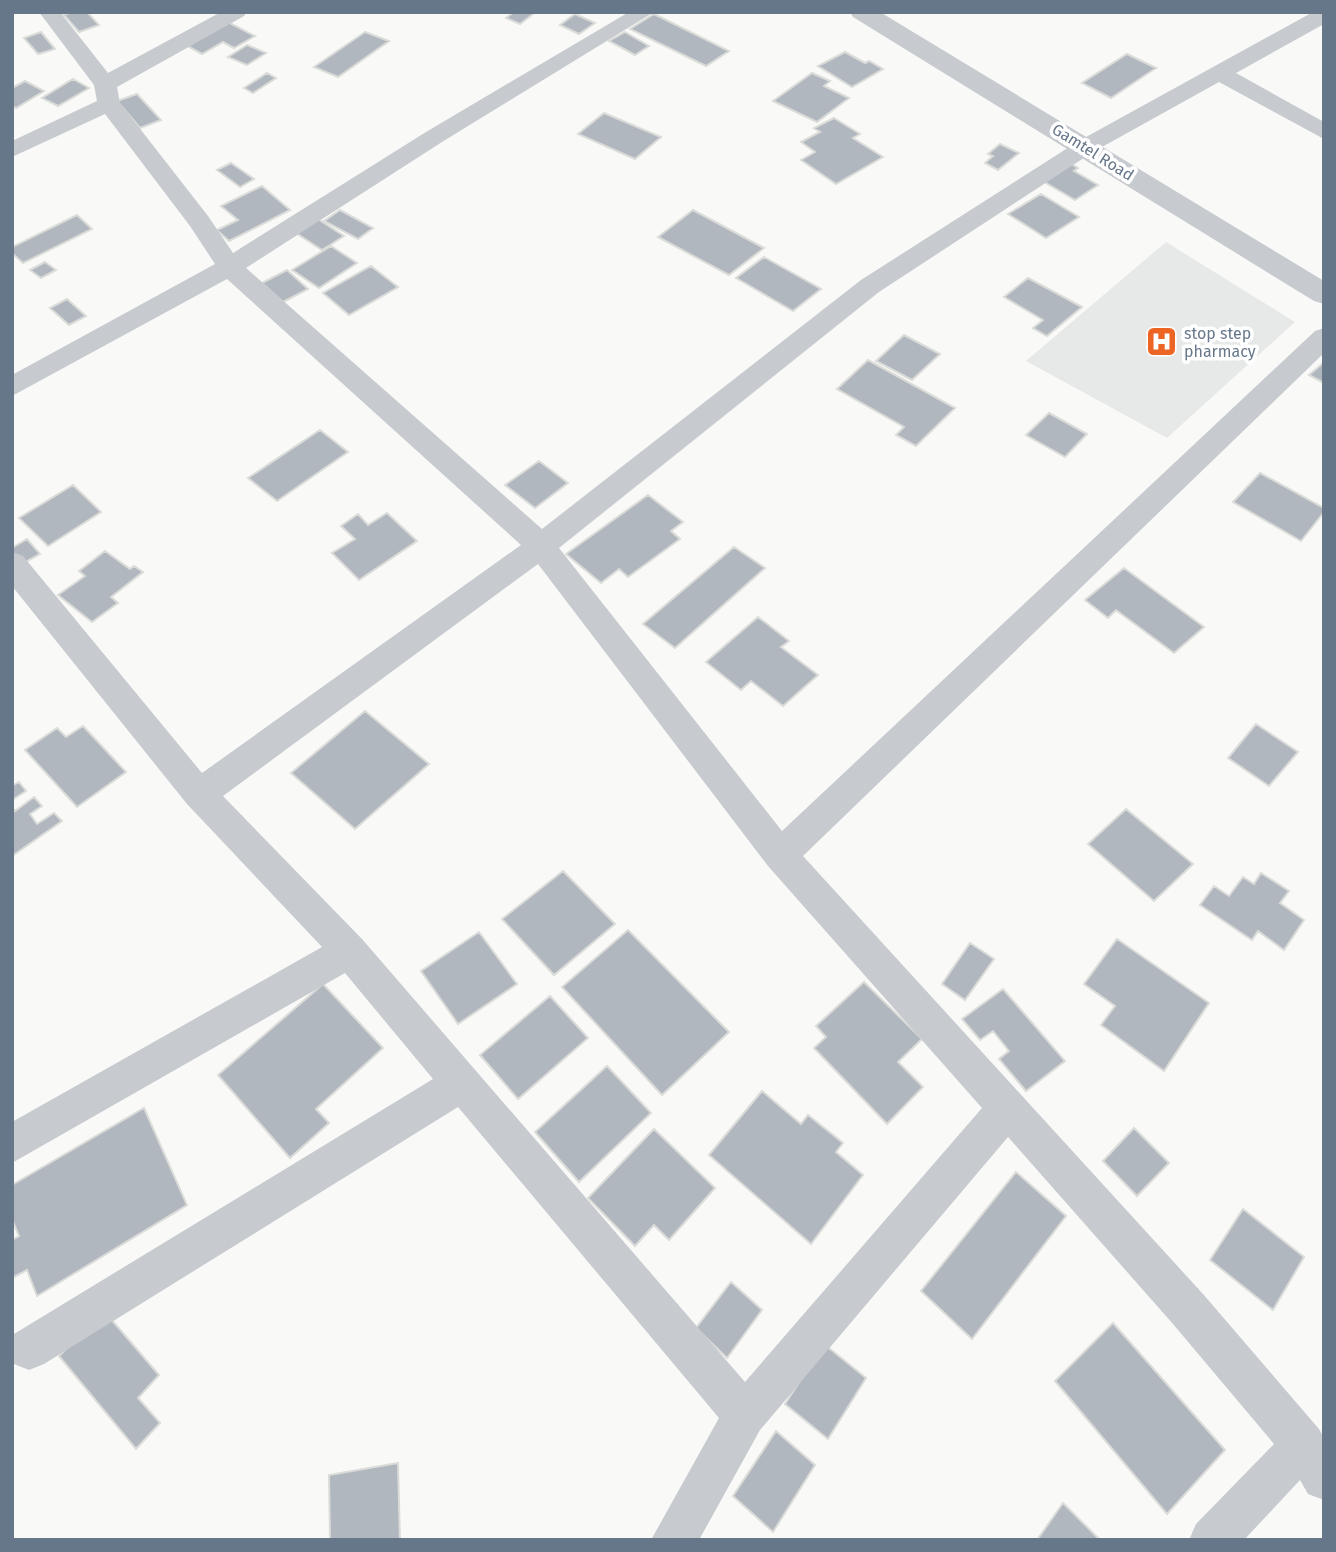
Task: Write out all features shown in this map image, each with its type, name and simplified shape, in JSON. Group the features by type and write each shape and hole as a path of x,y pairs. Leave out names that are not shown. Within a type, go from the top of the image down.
{"street":[{"path":"49,12 229,267 541,546 779,855 1188,1309 1313,1462 1212,1540"},
{"path":"12,150 237,12"},
{"path":"12,387 229,267 434,137 644,12"},
{"name":"Gamtel Road","path":"862,12 1324,294"},
{"path":"199,794 541,546 870,286 1085,147 1324,15"},
{"path":"1218,72 1324,132"},
{"path":"779,855 1324,337"},
{"path":"12,564 199,794 349,951 745,1415"},
{"path":"12,1144 349,951"},
{"path":"29,1349 460,1084"},
{"path":"674,1540 745,1415 1007,1108"}],"shaded area":[{"name":"stop step pharmacy","path":"1166,242 1295,322 1167,438 1026,361"}],"building":[{"path":"87,12 99,25 79,32 64,15"},
{"path":"514,12 533,14 520,24 506,18"},
{"path":"575,14 595,23 579,34 560,25"},
{"path":"654,14 729,51 706,66 630,29"},
{"path":"224,20 255,36 234,48 223,42 202,54 182,43"},
{"path":"41,32 55,49 38,54 24,38"},
{"path":"365,32 389,41 338,77 314,67"},
{"path":"625,32 649,46 635,55 609,41"},
{"path":"247,45 266,53 247,65 228,57"},
{"path":"845,52 883,69 852,87 818,66"},
{"path":"1127,54 1156,68 1111,98 1082,83"},
{"path":"267,73 276,78 253,93 244,88"},
{"path":"812,73 830,81 824,86 849,98 817,122 773,101"},
{"path":"73,79 89,88 58,106 42,98"},
{"path":"25,81 44,91 16,108 12,106 12,88"},
{"path":"137,94 161,120 140,128 117,101"},
{"path":"604,113 661,137 635,159 578,134"},
{"path":"834,118 860,134 853,138 883,157 836,184 801,160 815,152 801,142 820,132 814,128"},
{"path":"1000,144 1019,153 998,170 985,163 993,156 988,154"},
{"path":"1068,162 1078,168 1074,171 1098,185 1075,200 1041,180"},
{"path":"231,163 254,179 240,187 217,170"},
{"path":"262,186 290,210 229,241 217,230 238,220 221,206"},
{"path":"1041,194 1079,217 1046,238 1008,214"},
{"path":"340,210 373,228 358,239 324,221"},
{"path":"693,210 764,248 729,275 658,237"},
{"path":"77,215 92,229 23,263 12,253 12,247"},
{"path":"318,219 344,236 322,250 296,233"},
{"path":"331,246 357,263 319,288 292,270"},
{"path":"764,257 821,289 793,311 736,278"},
{"path":"45,262 56,270 41,278 30,270"},
{"path":"371,266 398,287 349,315 323,293"},
{"path":"287,270 308,289 283,302 262,283"},
{"path":"1028,278 1082,307 1047,336 1033,328 1043,320 1004,297"},
{"path":"67,299 86,316 69,325 50,308"},
{"path":"904,335 940,354 912,380 876,361"},
{"path":"868,360 955,408 916,446 896,435 904,427 837,389"},
{"path":"1324,364 1324,383 1309,375"},
{"path":"1049,413 1087,434 1065,457 1026,435"},
{"path":"320,430 348,452 277,501 248,478"},
{"path":"539,461 568,483 535,508 505,485"},
{"path":"1260,473 1324,508 1324,512 1301,541 1233,502"},
{"path":"73,485 101,512 48,546 19,518"},
{"path":"648,495 683,522 671,531 680,539 628,577 619,569 601,583 566,554"},
{"path":"387,513 417,541 359,580 332,553 355,539 341,526 358,514 368,525"},
{"path":"27,539 40,554 20,565 12,556 12,548"},
{"path":"734,547 765,568 675,648 643,624"},
{"path":"105,551 130,569 134,566 143,572 111,597 118,603 92,622 58,595 85,576 79,571"},
{"path":"1124,568 1204,627 1174,653 1116,610 1108,618 1085,600"},
{"path":"758,617 789,641 781,647 818,675 783,706 751,681 741,690 706,662"},
{"path":"365,711 429,764 355,829 291,773"},
{"path":"1256,724 1298,752 1269,786 1228,758"},
{"path":"83,726 126,772 77,807 25,750 57,728 66,737"},
{"path":"19,782 26,791 12,800 12,786"},
{"path":"34,797 42,806 30,814 37,824 54,813 62,821 12,856 12,807 15,811"},
{"path":"1126,809 1193,864 1154,901 1088,844"},
{"path":"563,871 615,924 554,975 502,919"},
{"path":"1261,873 1289,891 1280,903 1304,920 1284,950 1258,931 1252,940 1200,905 1214,886 1229,896 1243,877 1254,884"},
{"path":"628,930 729,1032 662,1095 562,987"},
{"path":"479,932 517,984 458,1024 421,971"},
{"path":"1117,939 1209,1003 1164,1071 1101,1025 1115,1006 1084,984"},
{"path":"970,943 994,959 965,1000 942,984"},
{"path":"864,982 922,1039 898,1062 923,1087 887,1124 814,1048 826,1037 816,1026"},
{"path":"323,984 383,1048 316,1109 329,1123 290,1158 218,1075"},
{"path":"1003,989 1065,1061 1026,1091 999,1059 1009,1051 993,1031 980,1040 962,1019"},
{"path":"550,996 588,1038 518,1099 480,1055"},
{"path":"607,1066 651,1113 579,1182 535,1132"},
{"path":"762,1091 801,1124 808,1115 843,1143 836,1152 863,1175 811,1244 709,1155"},
{"path":"144,1108 187,1205 37,1296 27,1270 12,1278 12,1240 19,1236 12,1219 12,1185"},
{"path":"1134,1128 1169,1163 1137,1196 1103,1161"},
{"path":"654,1129 715,1188 669,1240 654,1225 635,1246 588,1198"},
{"path":"1016,1172 1066,1216 972,1339 921,1291"},
{"path":"1243,1209 1304,1257 1273,1310 1210,1260"},
{"path":"731,1282 762,1310 727,1358 696,1328"},
{"path":"104,1311 159,1375 138,1398 160,1423 136,1449 59,1356"},
{"path":"1113,1323 1225,1450 1167,1514 1055,1381"},
{"path":"824,1344 866,1378 828,1439 785,1404"},
{"path":"776,1431 815,1465 773,1532 733,1496"},
{"path":"398,1463 400,1540 330,1540 329,1475"},
{"path":"1063,1503 1100,1540 1037,1540"}],"place":[{"name":"stop step pharmacy","path":"1161,342"}]}
